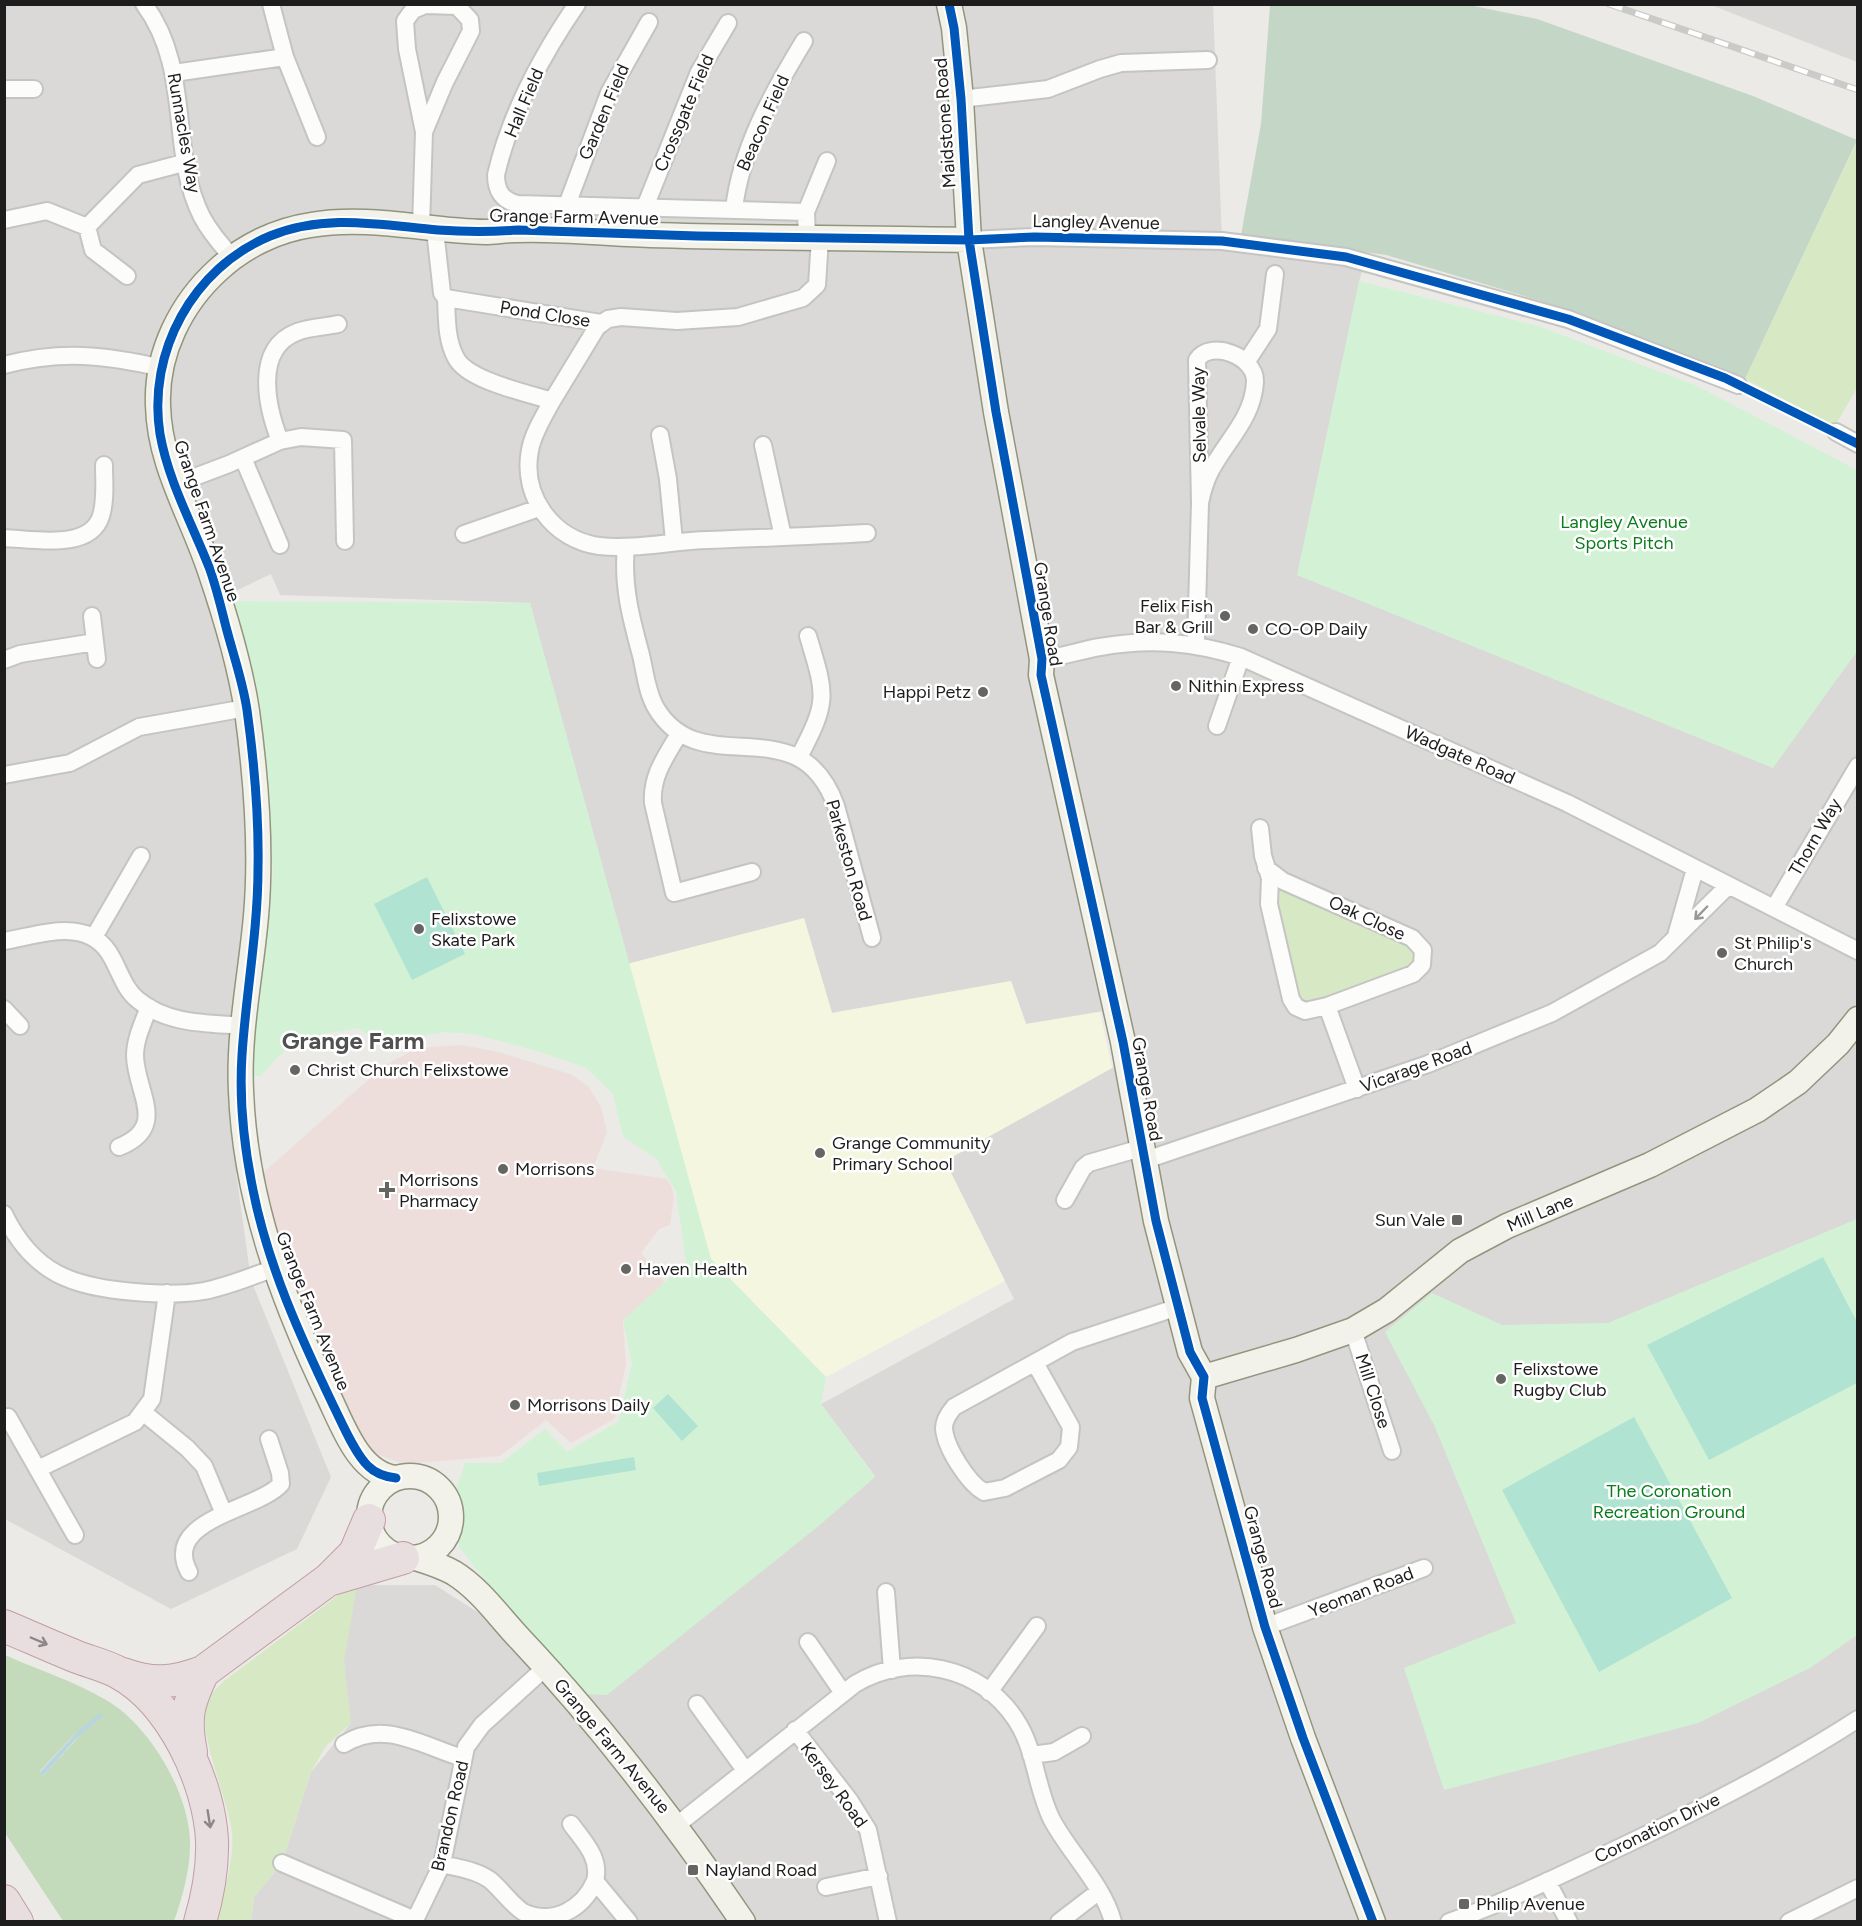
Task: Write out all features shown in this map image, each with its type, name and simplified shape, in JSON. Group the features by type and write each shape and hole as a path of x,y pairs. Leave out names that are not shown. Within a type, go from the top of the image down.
{"highway":[{"path":"4,1626 138,1680 164,1683 180,1681 203,1672 328,1580 356,1553 369,1514"},
{"path":"328,1580 409,1558"},
{"path":"200,1922 211,1869 212,1839 208,1811 193,1763 186,1726 190,1698 203,1672"},
{"path":"120,1673 158,1707 184,1745 193,1763"},
{"path":"4,1901 17,1922"}],"street":[{"name":"Runnacles Way","path":"144,4 158,27 174,73 190,184 202,217 232,258"},
{"path":"271,4 285,57 316,137"},
{"name":"Hall Field","path":"515,203 498,190 496,183 498,164 538,68 577,4"},
{"name":"Maidstone Road","path":"949,4 954,28 961,99 969,240"},
{"path":"424,132 445,82 471,31 472,25 466,14 450,5 417,7 405,21 407,49 424,132 428,228 442,293 446,298 448,330 460,364 482,378 552,401"},
{"name":"Garden Field","path":"567,205 609,93 650,22"},
{"name":"Crossgate Field","path":"645,207 699,72 729,23"},
{"name":"Beacon Field","path":"734,209 739,175 749,146 787,69 804,41"},
{"path":"174,73 285,57"},
{"path":"961,99 1048,89 1121,63 1208,60"},
{"path":"4,89 34,89"},
{"path":"602,323 621,317 677,321 728,318 759,312 803,298 817,285 814,237 806,212 827,160"},
{"path":"87,227 138,175 187,162"},
{"path":"515,203 518,230"},
{"name":"Grange Farm Avenue","path":"515,203 806,212"},
{"path":"4,220 47,211 69,222 87,227"},
{"name":"Grange Farm Avenue","path":"369,1514 367,1466 326,1390 275,1268 253,1191 243,1128 240,1085 258,868 246,708 210,571 176,484 160,432 157,401 162,368 171,336 184,310 206,283 232,258 263,239 306,225 358,221 492,232 518,230 969,240"},
{"path":"87,227 93,250 128,276"},
{"name":"Langley Avenue","path":"969,240 1034,237 1222,241 1346,258 1568,319 1738,385"},
{"name":"Grange Road","path":"969,240 998,423 1042,660 1041,675 1123,1042 1142,1155 1178,1307 1190,1352 1204,1377 1202,1398 1265,1627 1303,1738 1373,1922"},
{"path":"1247,361 1268,329 1275,274"},
{"name":"Pond Close","path":"446,298 602,323 552,401 535,433 529,458 529,479 539,508"},
{"path":"280,441 268,399 268,373 272,356 284,341 298,332 338,324"},
{"name":"Selvale Way","path":"1196,644 1200,503 1197,360 1202,355 1213,351 1231,353 1247,361 1255,380 1250,405 1237,432 1209,473 1200,503"},
{"path":"4,365 58,355 90,354 162,368"},
{"path":"1836,432 1857,444"},
{"path":"660,435 668,479 674,541"},
{"path":"176,484 280,441 301,437 344,440 345,541"},
{"path":"763,445 783,537"},
{"path":"243,458 280,545"},
{"path":"4,538 75,539 92,531 102,511 104,465"},
{"path":"464,534 539,508 549,520 576,539 598,546 626,547 674,541 867,533"},
{"path":"626,547 625,590 651,695 657,710 679,734 657,771 652,790 652,802 674,893 752,872"},
{"path":"4,660 20,654 96,650 92,616"},
{"path":"799,757 818,719 824,694 808,636"},
{"name":"Wadgate Road","path":"1042,660 1122,644 1167,642 1196,644 1241,657 1567,803 1857,951"},
{"path":"1217,726 1241,657"},
{"path":"5,771 70,762 128,731 149,724 246,708"},
{"name":"Parkeston Road","path":"679,734 700,742 775,749 799,757 819,775 832,795 872,938"},
{"name":"Thorn Way","path":"1774,908 1857,766"},
{"name":"Oak Close","path":"1260,828 1266,868 1270,884 1269,904 1291,999 1296,1007 1305,1011 1327,1006 1413,974 1422,965 1424,950 1412,938 1283,881 1266,868"},
{"path":"94,937 141,856"},
{"path":"1675,940 1695,869"},
{"name":"Vicarage Road","path":"1065,1200 1083,1168 1089,1163 1142,1155 1357,1089 1454,1054 1552,1013 1653,957 1675,940 1728,886"},
{"path":"4,941 69,930 94,937 110,954 127,988 149,1008 179,1020 244,1026"},
{"path":"1327,1006 1357,1089"},
{"path":"119,1148 137,1138 147,1118 148,1107 139,1081 135,1053 149,1008"},
{"path":"4,1009 20,1026"},
{"name":"Mill Lane","path":"1204,1377 1353,1330 1387,1310 1460,1251 1507,1226 1650,1165 1757,1110 1798,1082 1838,1044 1857,1019"},
{"path":"4,1214 16,1237 28,1250 54,1272 77,1284 114,1290 167,1293 204,1291 275,1268"},
{"path":"38,1469 135,1422 144,1413 152,1399 167,1293"},
{"path":"1035,1363 1071,1427 1069,1447 1059,1460 1005,1488 984,1492 972,1484 950,1446 944,1430 946,1418 959,1403 1035,1363 1092,1333 1178,1307"},
{"name":"Mill Close","path":"1353,1330 1392,1451"},
{"path":"144,1413 187,1448 204,1466 224,1515"},
{"path":"4,1420 8,1417 75,1535"},
{"path":"189,1572 184,1564 186,1543 201,1527 281,1484 280,1473 269,1439"},
{"path":"367,1466 384,1477 412,1476 428,1480 440,1488 450,1506 451,1521 444,1542 426,1555 409,1558 390,1553 379,1545 372,1534 369,1514 375,1495 396,1478"},
{"name":"Grange Farm Avenue","path":"451,1521 455,1552 466,1581"},
{"name":"Grange Farm Avenue","path":"409,1558 446,1568 466,1581 546,1667 604,1732 677,1825 743,1922"},
{"name":"Yeoman Road","path":"1265,1627 1424,1568"},
{"path":"886,1592 892,1670"},
{"path":"989,1692 1037,1626"},
{"path":"808,1642 843,1693"},
{"path":"677,1825 795,1730 867,1677 892,1670 928,1665 957,1674 989,1692 1017,1720 1031,1755 1051,1819 1098,1892 1113,1922"},
{"name":"Brandon Road","path":"414,1921 442,1864 466,1747 482,1725 546,1667"},
{"path":"697,1704 746,1770"},
{"name":"Coronation Drive","path":"1449,1922 1547,1881 1740,1786 1805,1752 1857,1719"},
{"name":"Kersey Road","path":"795,1730 860,1817 873,1843 888,1922"},
{"path":"344,1744 365,1734 401,1734 434,1750 463,1758"},
{"path":"1031,1755 1054,1752 1082,1736"},
{"path":"442,1864 481,1875 522,1912 540,1920 557,1920 574,1911 585,1900 595,1881 597,1864 593,1854 571,1824"},
{"path":"282,1863 414,1921"},
{"path":"826,1887 879,1876"},
{"path":"595,1881 629,1922"},
{"path":"1547,1881 1569,1922"},
{"path":"1789,1922 1857,1888"},
{"path":"1059,1922 1098,1892"}],"shaded area":[{"path":"4,5 1213,5 1222,241 1365,263 1359,281 1772,768 1857,651 1857,1921 251,1921 254,1897 282,1863 311,1772 351,1723 330,1654 357,1585 435,1585 553,1660 875,1476 821,1404 1014,1299 945,1161 1126,1060 1115,1009 1026,1024 1011,981 832,1013 804,919 627,964 530,603 280,595 271,574 227,595 257,704 271,861 236,1172 251,1280 331,1477 297,1549 171,1609 5,1519"},
{"path":"1270,5 1469,5 1537,19 1753,96 1857,140 1745,379 1548,303 1386,255 1241,235 1261,124"},
{"path":"1711,5 1857,5 1857,62"},
{"name":"Grange Community Primary School","path":"804,918 832,1013 1011,981 1026,1024 1100,1012 1112,1068 945,1161 1005,1281 826,1377 711,1259 627,964"},
{"path":"461,1045 499,1052 570,1074 588,1086 601,1107 607,1132 593,1168 667,1179 672,1188 674,1197 670,1225 659,1229 641,1253 666,1284 623,1320 626,1365 614,1419 571,1443 546,1420 500,1456 404,1464 376,1454 352,1426 292,1294 257,1178 384,1066 417,1048"}],"green space":[{"path":"1857,141 1857,388 1835,426 1745,379"},
{"name":"Langley Avenue Sports Pitch","path":"1359,281 1538,326 1695,385 1857,470 1857,651 1773,768 1297,575"},
{"path":"231,601 530,603 711,1259 826,1377 821,1404 875,1477 821,1524 607,1695 575,1694 459,1547 459,1514 454,1496 465,1463 501,1463 545,1429 567,1452 619,1421 632,1363 623,1320 686,1263 676,1191 657,1160 623,1136 613,1094 586,1068 541,1052 474,1034 443,1032 401,1039 385,1047 358,1028 303,1040 284,1052 261,1076 250,1076 273,876 268,775 260,706"},
{"name":"Felixstowe Skate Park","path":"427,877 465,954 412,980 374,904"},
{"path":"1281,888 1416,946 1418,964 1332,1000 1300,1004 1275,897"},
{"name":"The Coronation Recreation Ground","path":"1857,1219 1857,1635 1810,1668 1698,1723 1444,1790 1404,1668 1516,1623 1434,1425 1385,1332 1432,1293 1502,1325 1608,1323"},
{"path":"1823,1257 1857,1322 1857,1383 1709,1460 1647,1345"},
{"path":"668,1394 698,1426 682,1441 653,1408"},
{"path":"1634,1417 1732,1598 1599,1672 1502,1490"},
{"path":"634,1457 636,1470 539,1486 537,1473"},
{"path":"357,1585 344,1661 351,1723 326,1746 311,1772 282,1863 254,1897 251,1921 215,1921 228,1877 232,1854 232,1832 206,1733 207,1702 224,1681 345,1590"},
{"path":"5,1655 69,1681 106,1700 122,1711 152,1743 175,1783 188,1825 190,1855 183,1894 174,1921 63,1921 5,1833","holes":["84,1731 43,1776 40,1771 76,1733"]}],"water":[{"path":"100,1713 103,1716 76,1739 43,1776 40,1772 76,1733"}],"railway":[{"path":"1609,4 1858,90"}],"cycle path":[{"path":"949,4 954,28 961,99 969,240 996,412 1042,659 1041,675 1123,1042 1156,1221 1190,1352 1204,1377 1202,1398 1265,1627 1303,1738 1373,1922"},
{"path":"396,1478 374,1471 358,1454 310,1355 267,1246 247,1157 241,1089 242,1055 256,915 258,868 257,809 250,729 243,689 214,582 175,485 164,451 160,434 158,403 161,373 169,344 181,316 198,291 218,269 243,250 270,236 291,229 354,222 468,231 518,230 697,236 969,240 1034,237 1222,241 1346,257 1568,319 1725,378 1858,444"}],"place":[{"name":"Felix Fish Bar & Grill","path":"1225,616"},
{"name":"CO-OP Daily","path":"1253,629"},
{"name":"Nithin Express","path":"1176,686"},
{"name":"Happi Petz","path":"983,692"},
{"name":"Felixstowe Skate Park","path":"419,929"},
{"name":"St Philip's Church","path":"1722,953"},
{"name":"Christ Church Felixstowe","path":"295,1070"},
{"name":"Grange Community Primary School","path":"820,1153"},
{"name":"Morrisons","path":"503,1169"},
{"name":"Morrisons Pharmacy","path":"387,1190"},
{"name":"Sun Vale","path":"1457,1220"},
{"name":"Haven Health","path":"626,1269"},
{"name":"Felixstowe Rugby Club","path":"1501,1379"},
{"name":"Morrisons Daily","path":"515,1405"},
{"name":"Nayland Road","path":"693,1870"},
{"name":"Philip Avenue","path":"1464,1904"}],"district":[{"name":"Grange Farm","path":"353,1041"}]}
